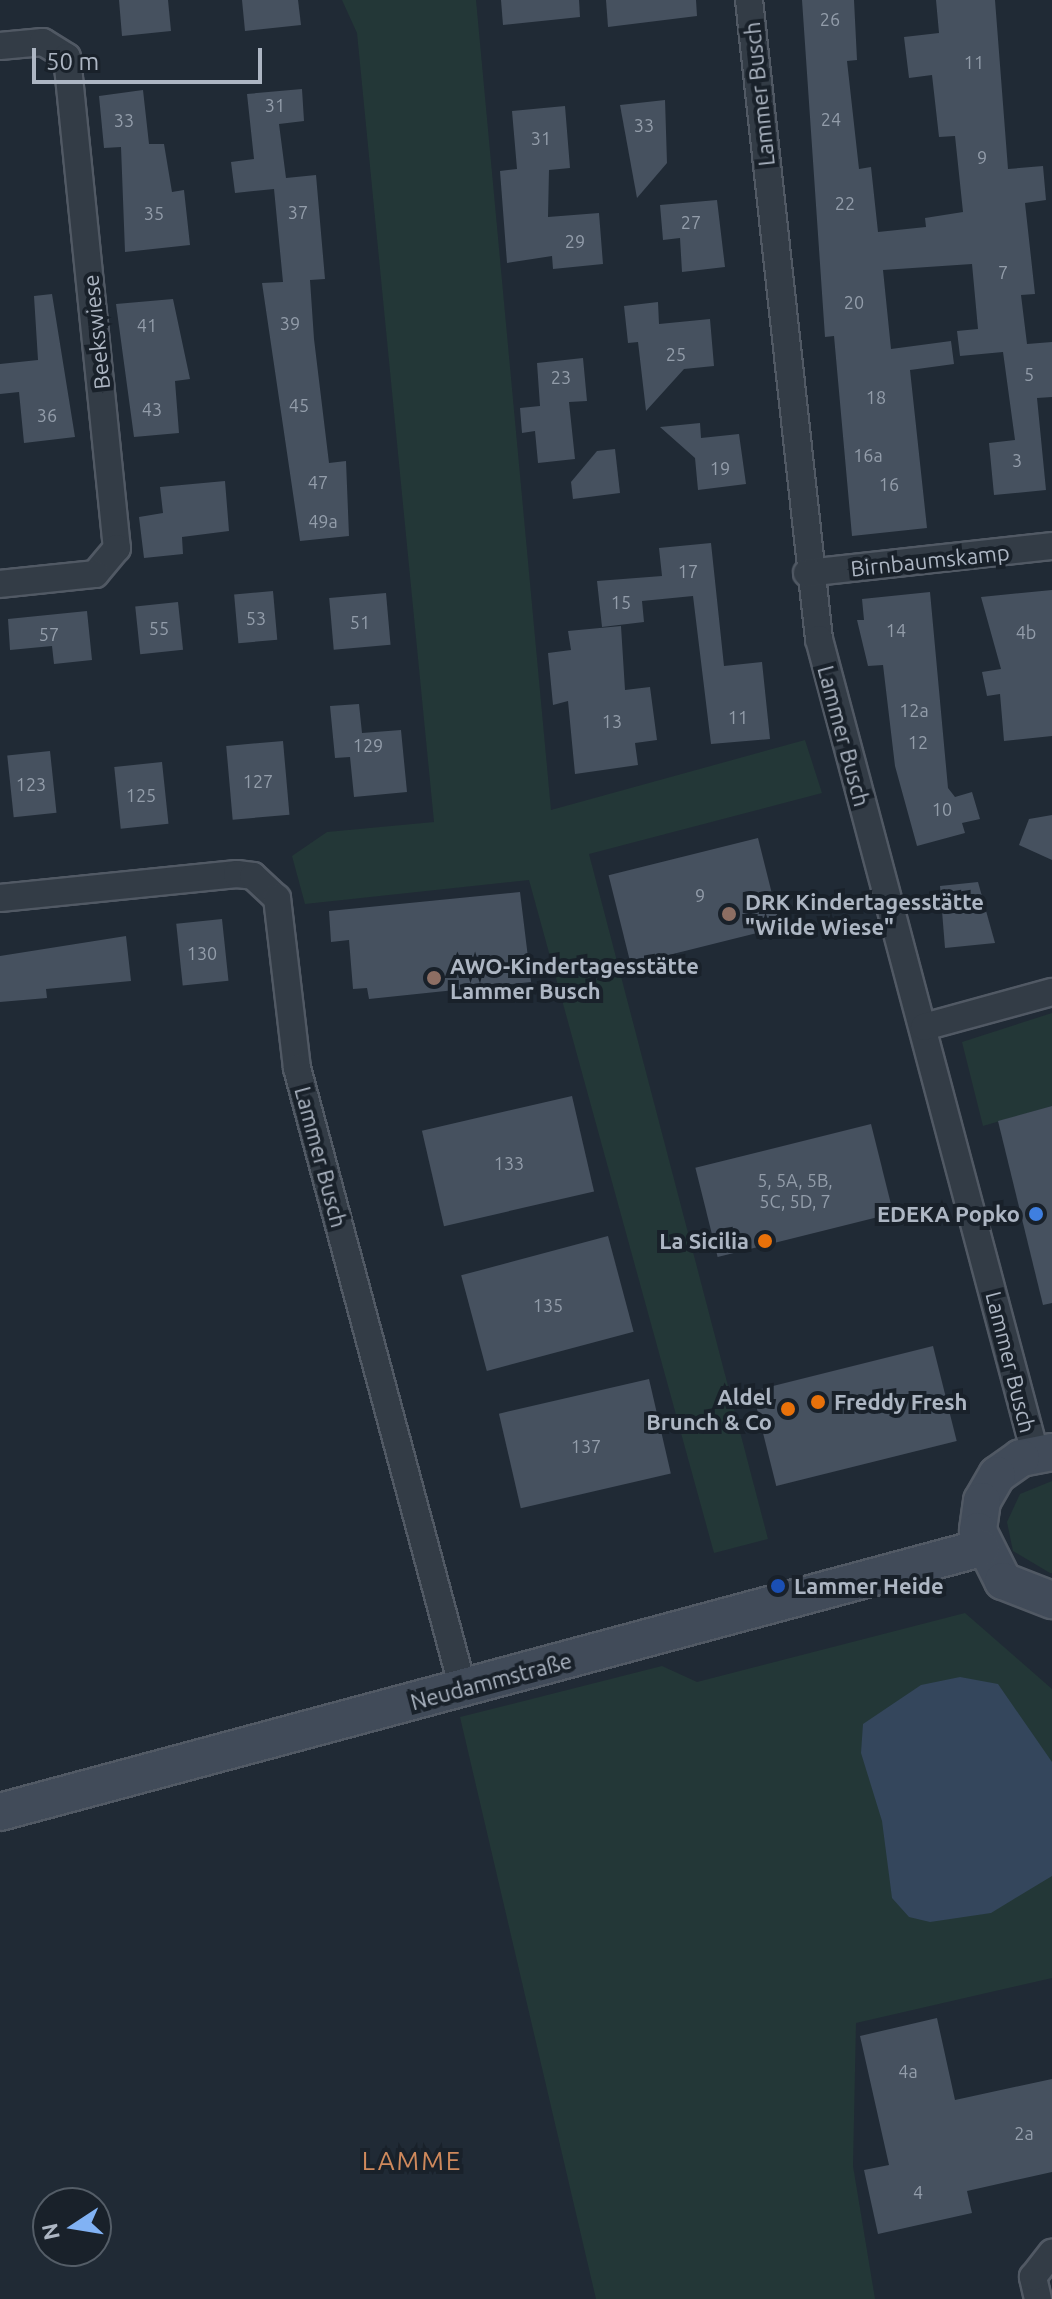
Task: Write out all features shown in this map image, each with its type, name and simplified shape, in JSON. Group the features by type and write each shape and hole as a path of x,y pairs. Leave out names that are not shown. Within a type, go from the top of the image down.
{"main road":[{"path":"1044,1453 1008,1466 988,1487 978,1517 981,1548 1012,1588 1052,1600"},
{"name":"Neudammstraße","path":"0,1812 981,1548"}],"street":[{"name":"Lammer Busch","path":"749,0 807,573 924,1027 1044,1453"},
{"name":"Beekswiese","path":"0,46 43,42 67,57 117,548 95,574 0,584"},
{"name":"Birnbaumskamp","path":"807,573 1052,546"},
{"name":"Lammer Busch","path":"0,898 237,874 253,876 277,898 297,1068 463,1689"},
{"path":"924,1027 1052,992"},
{"path":"1038,2299 1033,2277 1052,2253"}],"green space":[{"path":"342,0 476,0 551,810 805,740 822,793 589,854 768,1539 714,1553 529,880 305,904 292,856 327,832 434,822 357,33"},
{"path":"1052,1013 1052,1106 983,1126 962,1042"},
{"path":"1052,1481 1050,1573 1013,1551 1007,1522 1020,1494"},
{"path":"965,1613 1052,1689 1052,1978 856,2023 853,2166 875,2299 596,2299 460,1717 662,1666 697,1682"}],"water":[{"path":"960,1677 998,1684 1052,1762 1052,1876 991,1913 930,1922 909,1917 892,1898 882,1821 861,1753 863,1724 921,1685"}],"building":[{"path":"119,0 168,0 171,31 122,36"},
{"path":"242,0 298,0 301,25 245,31"},
{"path":"501,0 579,0 580,17 503,25"},
{"path":"606,0 696,0 697,16 608,27"},
{"path":"802,0 854,0 857,60 847,61 859,169 871,167 878,232 926,227 925,218 963,212 955,136 939,137 932,75 909,78 904,37 939,33 936,0 995,0 1008,169 1043,166 1046,200 1025,203 1035,294 1021,295 1027,344 1052,342 1052,397 1037,398 1046,490 994,495 989,443 1015,440 1003,352 960,356 957,331 978,329 972,264 883,270 891,349 951,341 954,364 910,370 927,528 852,536 834,336 825,337"},
{"path":"302,89 304,121 279,124 286,178 316,175 325,279 310,280 314,339 329,463 346,461 349,536 300,541 262,283 283,282 274,189 235,193 231,162 254,159 247,94"},
{"path":"143,90 149,144 164,144 172,192 184,190 190,245 125,252 121,147 104,148 99,96"},
{"path":"665,100 667,163 637,198 620,105"},
{"path":"565,106 570,168 549,170 548,217 599,213 603,264 553,269 552,256 507,263 500,171 517,169 512,111"},
{"path":"717,200 725,267 682,272 680,238 663,240 660,205"},
{"path":"52,294 75,437 24,443 19,392 0,394 0,364 38,360 34,296"},
{"path":"173,299 190,379 175,381 179,433 134,437 116,304"},
{"path":"658,302 659,324 710,319 714,366 684,369 646,411 638,342 628,343 624,306"},
{"path":"583,358 587,401 569,402 575,459 538,463 535,431 522,433 520,408 540,406 537,363"},
{"path":"700,423 701,438 739,434 746,484 698,490 695,458 660,427"},
{"path":"615,449 620,493 573,499 571,482 597,451"},
{"path":"225,481 229,531 182,537 183,554 144,558 139,517 163,513 160,487"},
{"path":"711,543 724,666 762,662 770,739 711,744 693,596 642,601 644,622 602,627 597,581 662,576 659,548"},
{"path":"1052,590 1052,736 1004,741 1000,694 987,696 982,672 1001,669 981,597"},
{"path":"273,591 277,640 238,643 234,594"},
{"path":"930,592 948,788 955,797 972,792 980,819 962,823 965,833 917,846 895,766 883,665 868,666 857,620 864,620 862,599"},
{"path":"386,593 391,645 334,650 329,598"},
{"path":"178,602 183,650 140,654 135,606"},
{"path":"87,611 92,660 54,664 52,646 10,650 8,619"},
{"path":"621,626 625,690 650,687 657,740 635,743 638,765 575,774 568,701 553,705 548,653 571,650 568,631"},
{"path":"359,704 362,733 401,730 407,792 354,797 350,757 335,758 330,706"},
{"path":"283,741 289,815 233,820 226,746"},
{"path":"50,751 56,813 14,817 7,755"},
{"path":"162,762 168,824 121,829 114,767"},
{"path":"1052,815 1052,860 1019,845 1029,819"},
{"path":"758,838 780,927 631,965 609,875"},
{"path":"978,882 995,943 945,948 940,886"},
{"path":"520,892 531,982 369,999 367,988 353,989 349,940 331,942 329,911"},
{"path":"222,919 228,981 183,985 176,924"},
{"path":"126,936 131,981 46,989 47,998 0,1002 0,956"},
{"path":"572,1096 594,1191 444,1226 422,1131"},
{"name":"EDEKA Popko","path":"1052,1106 1052,1303 1043,1305 998,1121"},
{"path":"871,1124 893,1213 718,1257 695,1168"},
{"path":"608,1236 634,1332 487,1371 461,1275"},
{"path":"933,1346 957,1441 776,1486 753,1391"},
{"path":"649,1379 671,1474 521,1508 499,1414"},
{"path":"937,2018 955,2100 1052,2079 1052,2172 967,2191 972,2213 878,2234 864,2170 889,2165 860,2036"}],"place":[{"name":"DRK Kindertagesstätte \"Wilde Wiese\"","path":"729,914"},
{"name":"AWO-Kindertagesstätte Lammer Busch","path":"434,978"},
{"name":"EDEKA Popko","path":"1036,1214"},
{"name":"La Sicilia","path":"765,1241"},
{"name":"Freddy Fresh","path":"818,1402"},
{"name":"Aldel Brunch & Co","path":"788,1409"},
{"name":"Lammer Heide","path":"778,1586"}],"district":[{"name":"LAMME","path":"412,2161"}]}
